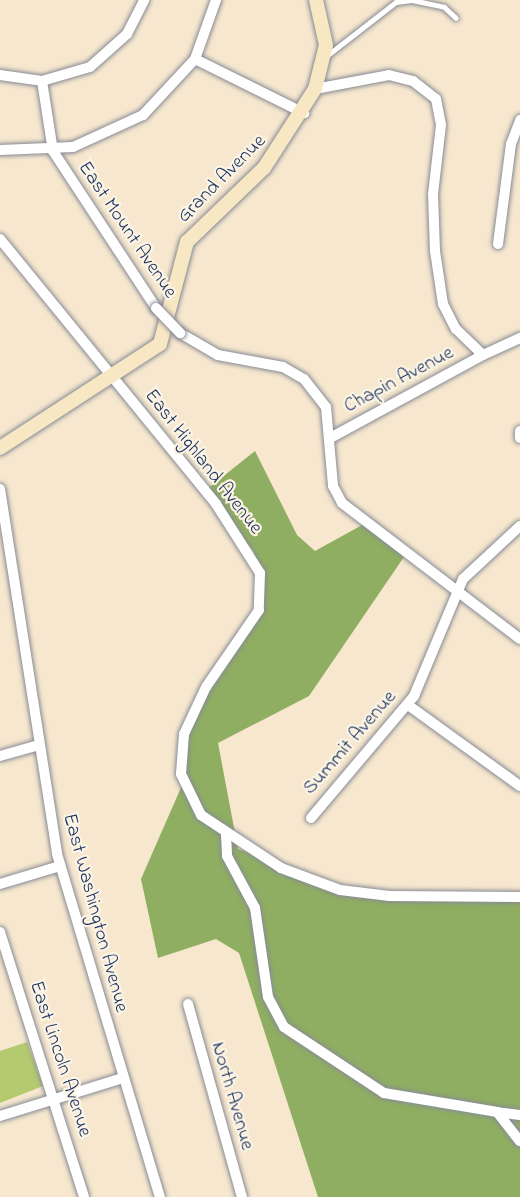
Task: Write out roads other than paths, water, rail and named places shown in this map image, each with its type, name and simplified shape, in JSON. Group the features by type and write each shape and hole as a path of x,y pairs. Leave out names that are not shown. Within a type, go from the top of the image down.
{"street":[{"path":"0,75 42,81 75,74 104,58 127,34 144,0"},
{"path":"0,150 53,151 106,136 143,115 195,59 216,0"},
{"name":"Grand Avenue","path":"1,445 112,377 160,344 187,242 264,168 304,113 315,89 323,58 316,0"},
{"path":"195,59 304,113"},
{"path":"315,89 389,75 413,81 436,99 441,125 433,194 440,294 456,329 483,355"},
{"name":"East Mount Avenue","path":"42,81 53,151 156,308 180,333 218,355 297,374 322,399 332,437 333,486 342,503 520,639"},
{"path":"498,244 511,144 520,120"},
{"name":"East Highland Avenue","path":"0,239 230,523 260,573 260,610 206,687 181,751 190,799 226,836 281,868 340,890 390,896 520,897"},
{"name":"Chapin Avenue","path":"332,437 483,355 520,338"},
{"path":"520,431 520,438"},
{"name":"East Washington Avenue","path":"0,489 60,866 160,1197"},
{"path":"457,591 520,526"},
{"name":"Summit Avenue","path":"311,818 408,705 440,643 457,591"},
{"path":"408,705 520,786"},
{"path":"0,756 39,745"},
{"path":"226,836 227,856 255,908 268,998 284,1027 384,1094 520,1115"},
{"path":"0,884 60,866"},
{"name":"East Lincoln Avenue","path":"0,932 84,1197"},
{"name":"North Avenue","path":"188,1004 242,1197"},
{"path":"0,1116 123,1078"},
{"path":"497,1112 520,1141"}],"lane":[{"path":"323,58 396,2 412,0 444,7 456,18"}]}
